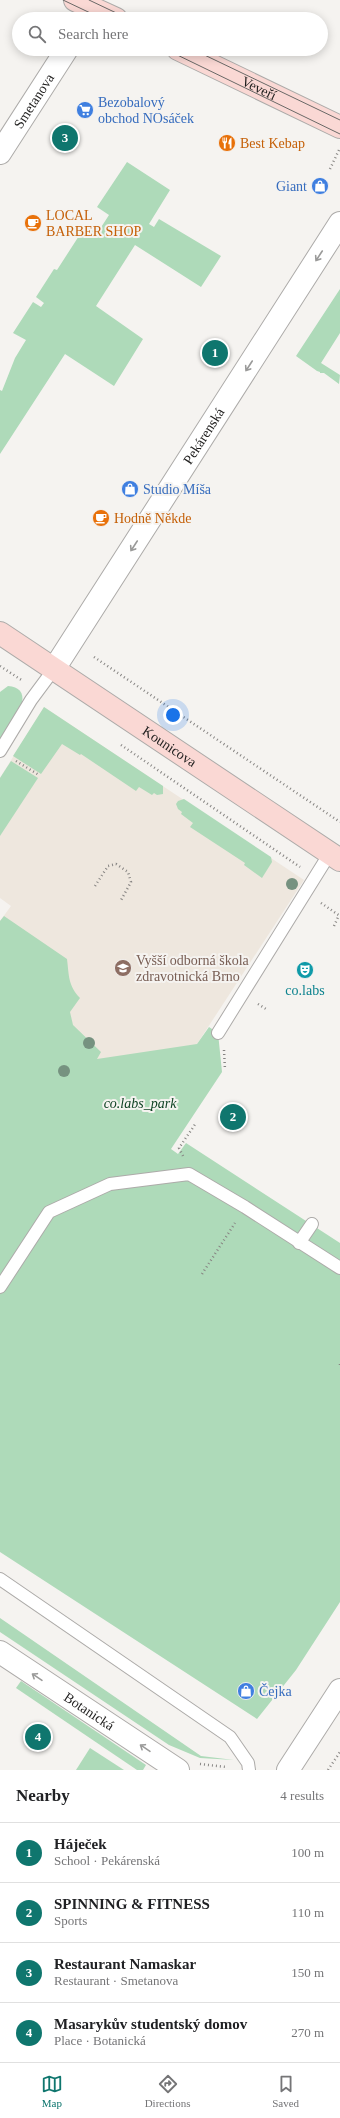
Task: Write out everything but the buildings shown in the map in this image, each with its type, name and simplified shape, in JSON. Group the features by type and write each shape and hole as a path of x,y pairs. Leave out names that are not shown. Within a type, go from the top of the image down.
{"street":[{"name":"Smetanova","path":"0,153 62,56"},
{"name":"Veveří","path":"193,56 340,127"},
{"name":"Pekárenská","path":"54,669 340,223"},
{"name":"Kounicova","path":"0,633 335,857"},
{"name":"Botanická","path":"0,1652 178,1770"},
{"path":"288,1770 340,1690"}],"lane":[{"path":"0,751 38,690 54,669"},
{"path":"218,1033 315,877 335,857"},
{"path":"0,1287 49,1212 110,1184 188,1174 246,1207 299,1243 340,1268"},
{"path":"299,1243 312,1224"},
{"path":"0,1579 230,1737 248,1764 249,1770"}],"path":[{"path":"330,169 340,148"},
{"path":"94,657 340,822"},
{"path":"0,666 38,690"},
{"path":"115,741 315,877 321,903 339,916 334,926"},
{"path":"0,751 39,775"},
{"path":"95,886 108,866 116,864 123,867 128,872 132,882 120,902"},
{"path":"182,1150 179,1148 196,1123"},
{"path":"202,1274 246,1207"},
{"path":"328,1770 340,1752"}],"shaded area":[{"name":"Vyšší odborná škola zdravotnická Brno","path":"44,707 304,880 197,1044 0,1230 0,921 11,906 0,898 0,778"}],"green space":[{"path":"127,162 170,190 149,224 154,227 159,219 221,256 201,287 135,245 96,306 143,339 114,386 65,354 0,454 0,390 2,391 15,358 26,340 13,333 33,302 41,307 44,303 36,297 54,269 57,270 86,225 98,232 109,215 97,207"},
{"path":"340,289 340,333 321,363 340,375 339,384 296,356"},
{"path":"8,686 20,691 22,703 0,741 0,692"},
{"path":"44,707 163,786 163,794 157,795 154,793 152,795 139,787 136,791 81,754 80,755 62,744 41,774 13,756"},
{"path":"11,761 38,778 0,836 0,778"},
{"path":"184,799 271,857 272,862 262,878 244,865 245,863 190,827 193,823 181,814 182,812 178,809 176,804 178,801"},
{"name":"co.labs_park","path":"4,916 67,959 71,985 80,998 70,1012 73,1025 101,1052 97,1059 197,1044 209,1027 218,1033 222,1072 171,1149 178,1154 186,1143 340,1243 340,1602 296,1670 257,1719 0,1552 0,921"},
{"path":"0,1618 201,1756 234,1760 200,1758 169,1745 0,1632"},
{"path":"21,1681 146,1765 143,1770 137,1770 16,1688"},
{"path":"90,1748 124,1770 76,1770"}],"tram line":[{"path":"63,0 88,12"},
{"path":"89,0 114,12"},
{"path":"179,56 340,134"},
{"path":"207,56 340,120"}],"place":[{"name":"Bezobalový obchod NOsáček","path":"85,110"},
{"name":"Restaurant Namaskar","path":"65,138"},
{"name":"Best Kebap","path":"227,143"},
{"name":"Giant","path":"320,186"},
{"name":"LOCAL BARBER SHOP","path":"33,223"},
{"name":"Háječek","path":"215,353"},
{"name":"Studio Míša","path":"130,489"},
{"name":"Hodně Někde","path":"101,518"},
{"name":"Vyšší odborná škola zdravotnická Brno","path":"123,968"},
{"name":"co.labs","path":"305,970"},
{"name":"SPINNING & FITNESS","path":"233,1117"},
{"name":"Čejka","path":"246,1691"},
{"name":"Masarykův studentský domov","path":"38,1737"}]}
